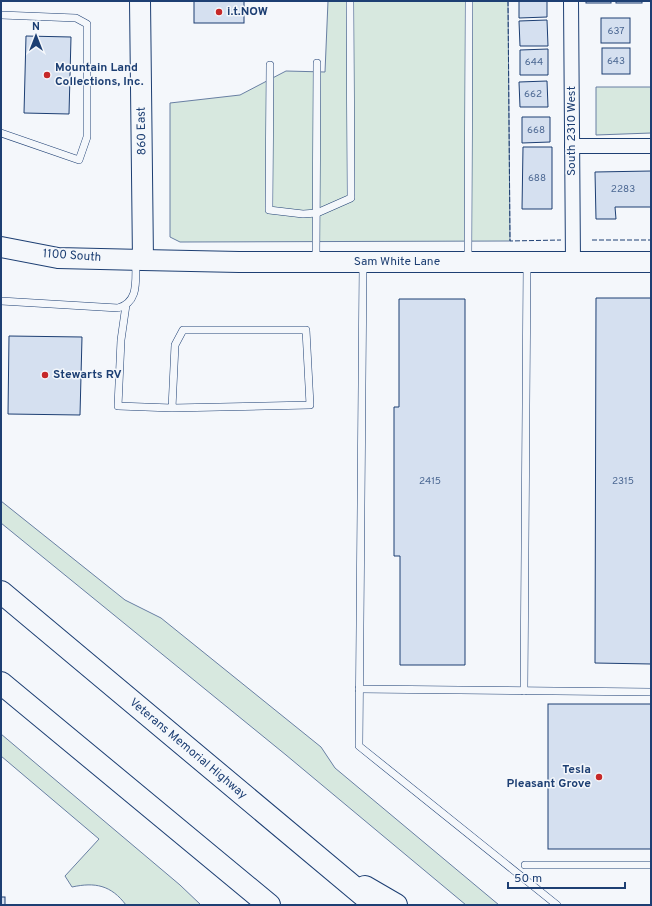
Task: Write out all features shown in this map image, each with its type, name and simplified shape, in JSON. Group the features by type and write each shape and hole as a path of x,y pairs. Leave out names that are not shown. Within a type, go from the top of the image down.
{"highway":[{"name":"Veterans Memorial Highway","path":"1,592 375,905"},
{"path":"1,683 252,896 269,905"},
{"path":"327,865 396,905"}],"street":[{"name":"860 East","path":"139,260 140,1"},
{"name":"South 2310 West","path":"571,1 573,261"},
{"path":"572,146 651,146"},
{"name":"1100 South","path":"1,247 58,258 139,260"},
{"name":"Sam White Lane","path":"139,260 316,262 651,262"}],"lane":[{"path":"270,65 269,210 304,214 317,213 351,198 350,1"},
{"path":"468,261 469,1"},
{"path":"1,15 76,18 87,24 87,137 79,160 1,133"},
{"path":"316,262 317,63"},
{"path":"139,260 133,298 126,306 121,340 118,406 172,408 310,405 306,330 183,330 175,345 172,408"},
{"path":"524,690 527,261"},
{"path":"363,262 359,746 557,905"},
{"path":"1,301 118,308 126,306"},
{"path":"359,689 651,692"},
{"path":"525,865 651,865"}],"shaded area":[{"path":"328,1 508,1 510,241 180,242 170,237 170,103 240,95 286,71 325,72"},
{"path":"596,87 651,87 651,133 596,135"},
{"path":"1,501 125,600 161,618 321,747 335,768 499,905 466,905 286,755 1,523"},
{"path":"1,734 180,885 201,905 126,905 114,893 102,887 88,885 72,887 65,876 99,839 1,756"}],"building":[{"name":"i.t.NOW","path":"194,1 244,1 244,23 194,23"},
{"path":"519,1 547,1 547,17 519,18"},
{"path":"586,1 611,1 611,3 586,3"},
{"path":"616,1 642,1 642,3 616,3"},
{"path":"601,18 630,18 630,43 601,43"},
{"path":"547,20 548,46 520,46 519,21"},
{"name":"Mountain Land Collections, Inc.","path":"26,36 71,37 69,114 24,113"},
{"path":"602,48 630,48 630,74 602,74"},
{"path":"548,49 548,75 520,75 520,50"},
{"path":"547,81 548,107 520,107 519,82"},
{"path":"522,117 550,117 550,142 522,143"},
{"path":"523,147 552,147 552,209 522,209"},
{"path":"651,171 651,207 615,207 616,219 596,219 595,172"},
{"path":"596,298 651,298 651,664 595,663"},
{"path":"399,299 465,299 465,665 400,665 400,556 394,556 394,407 399,407"},
{"name":"Stewarts RV","path":"9,336 82,337 80,415 8,414"},
{"name":"Tesla Pleasant Grove","path":"548,704 651,704 651,849 548,849"},
{"path":"1,897 5,897 5,905 1,905"}],"fence":[{"path":"508,1 510,241 561,240"},
{"path":"592,240 651,240"}],"place":[{"name":"i.t.NOW","path":"219,12"},
{"name":"Mountain Land Collections, Inc.","path":"47,75"},
{"name":"Stewarts RV","path":"45,375"},
{"name":"Tesla Pleasant Grove","path":"599,777"}]}
